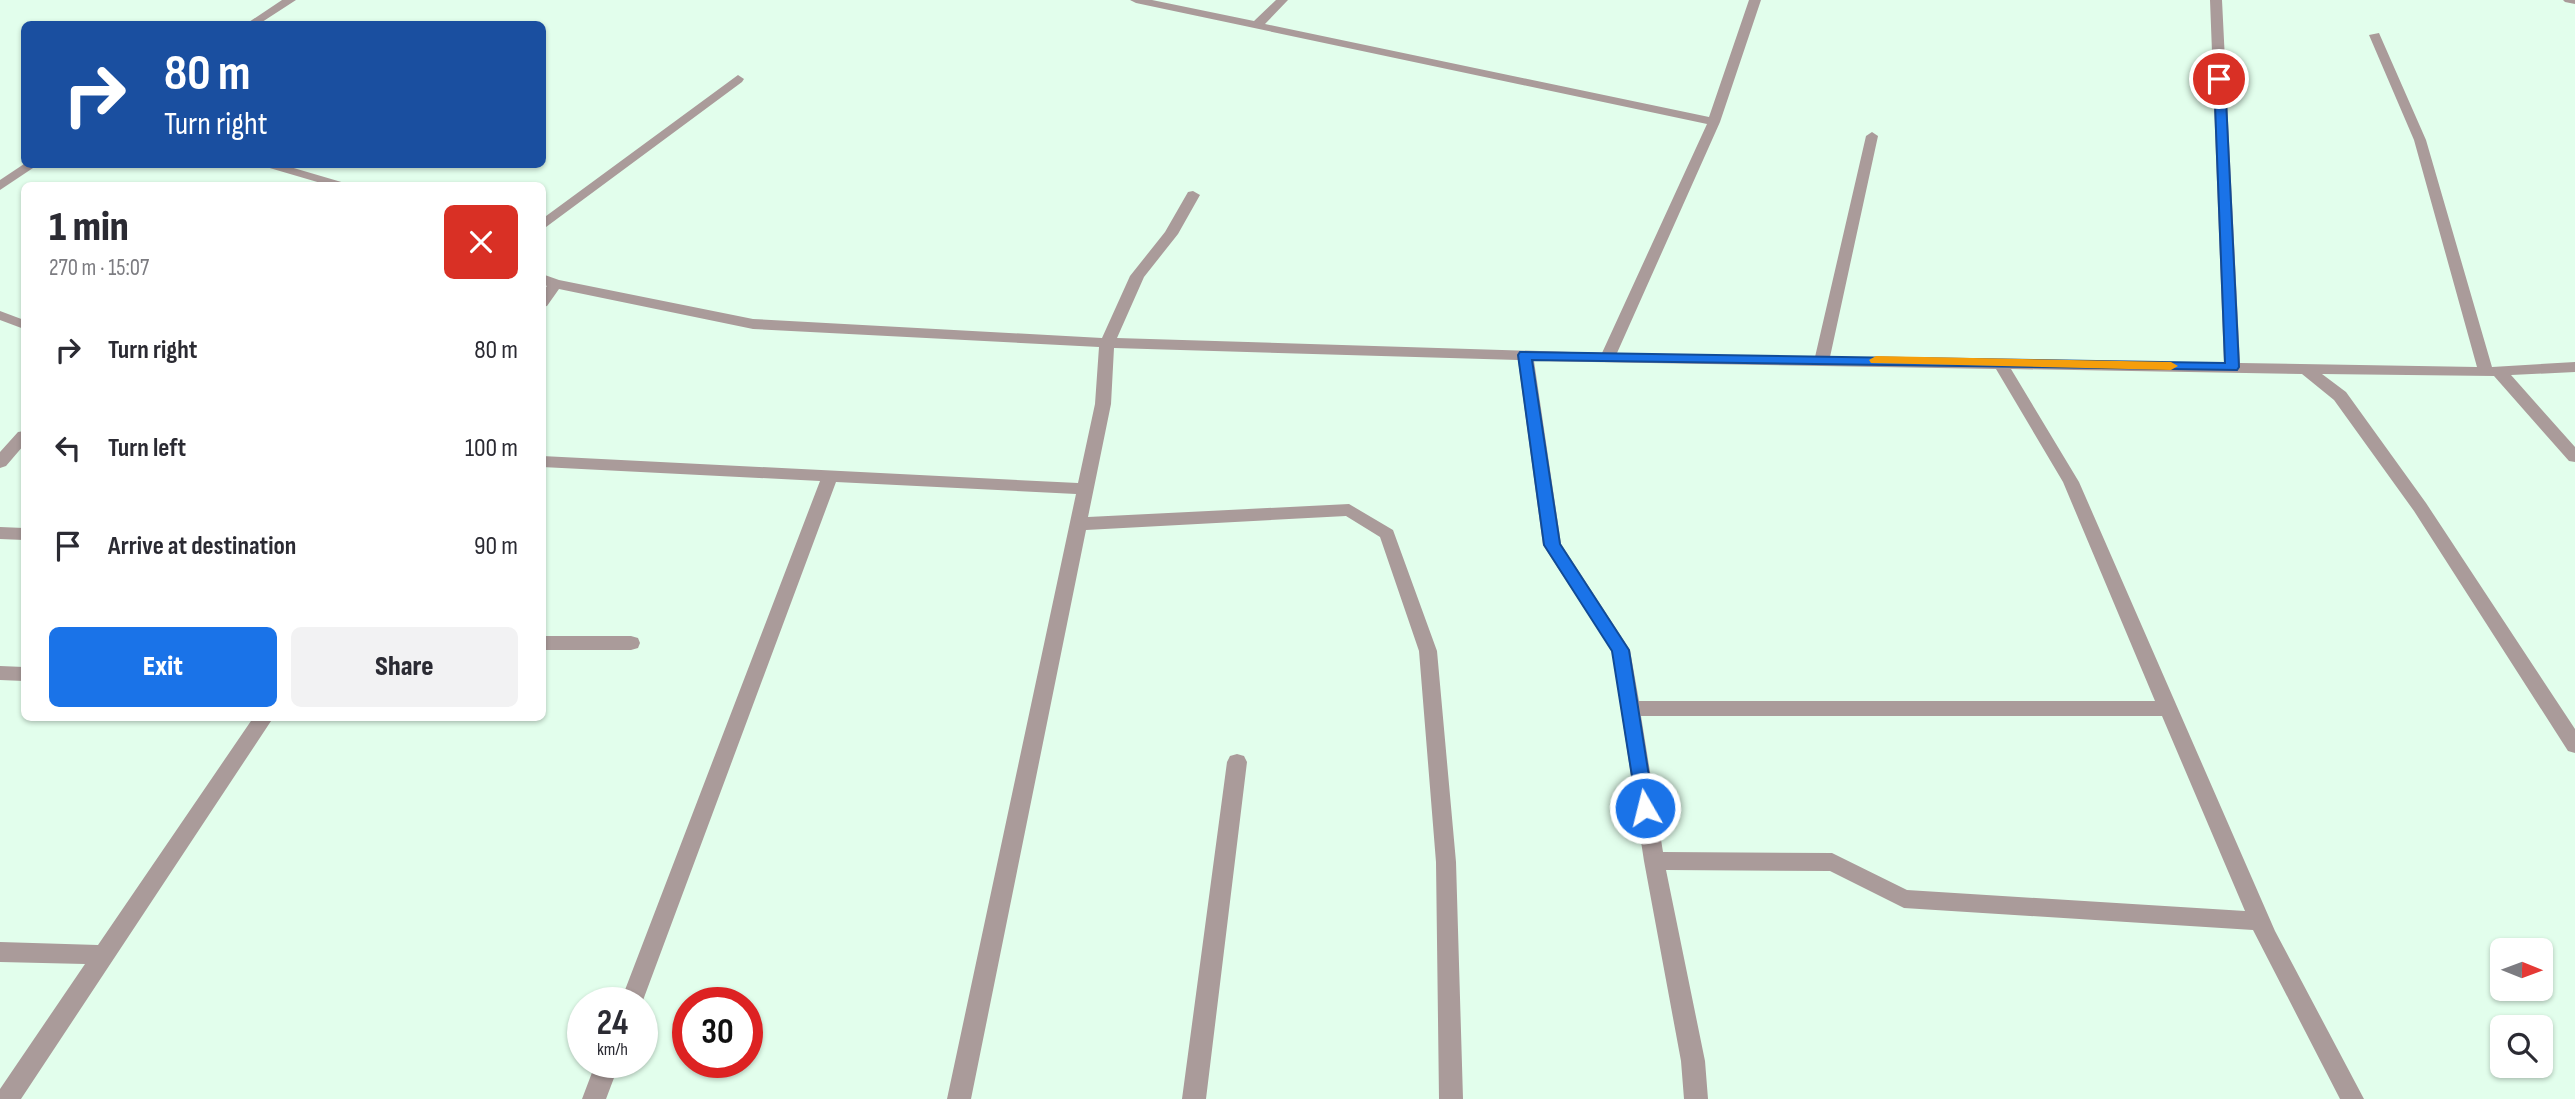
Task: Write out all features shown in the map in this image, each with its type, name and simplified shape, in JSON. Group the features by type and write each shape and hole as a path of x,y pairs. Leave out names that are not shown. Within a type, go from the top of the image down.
{"street":[{"path":"257,21 290,0"},
{"path":"1136,0 1714,122"},
{"path":"1257,25 1282,0"},
{"path":"1607,358 1714,122 1755,0"},
{"path":"2216,0 2232,367"},
{"path":"2569,0 2575,1"},
{"path":"2375,35 2420,140 2492,372 2575,457"},
{"path":"546,223 738,79"},
{"path":"1822,359 1872,136"},
{"path":"0,186 27,168"},
{"path":"278,168 333,182"},
{"path":"959,1099 1103,404 1107,343 1137,276 1171,234 1193,195"},
{"path":"549,281 753,324 1107,343 1607,358 1822,359 2492,372 2575,368"},
{"path":"0,315 21,324"},
{"path":"1525,355 1552,545 1621,650 1654,861 1693,1060 1696,1099"},
{"path":"2000,363 2071,482 2261,921 2352,1099"},
{"path":"2306,369 2340,396 2404,485 2575,745"},
{"path":"0,462 21,439"},
{"path":"546,461 1086,489"},
{"path":"637,987 830,476"},
{"path":"1078,524 1349,510 1387,534 1428,651 1446,862 1451,1099"},
{"path":"0,533 21,534"},
{"path":"546,643 631,643"},
{"path":"0,673 21,674"},
{"path":"1630,709 2168,708"},
{"path":"7,1099 261,721"},
{"path":"1194,1099 1237,762"},
{"path":"1654,861 1832,862 1904,899 2261,921"},
{"path":"0,952 103,956"},
{"path":"594,1099 602,1078"}],"slow traffic":[{"path":"1876,360 2171,366"}],"route":[{"path":"1645,808 1621,650 1552,545 1525,355 2232,367 2219,79"}]}
